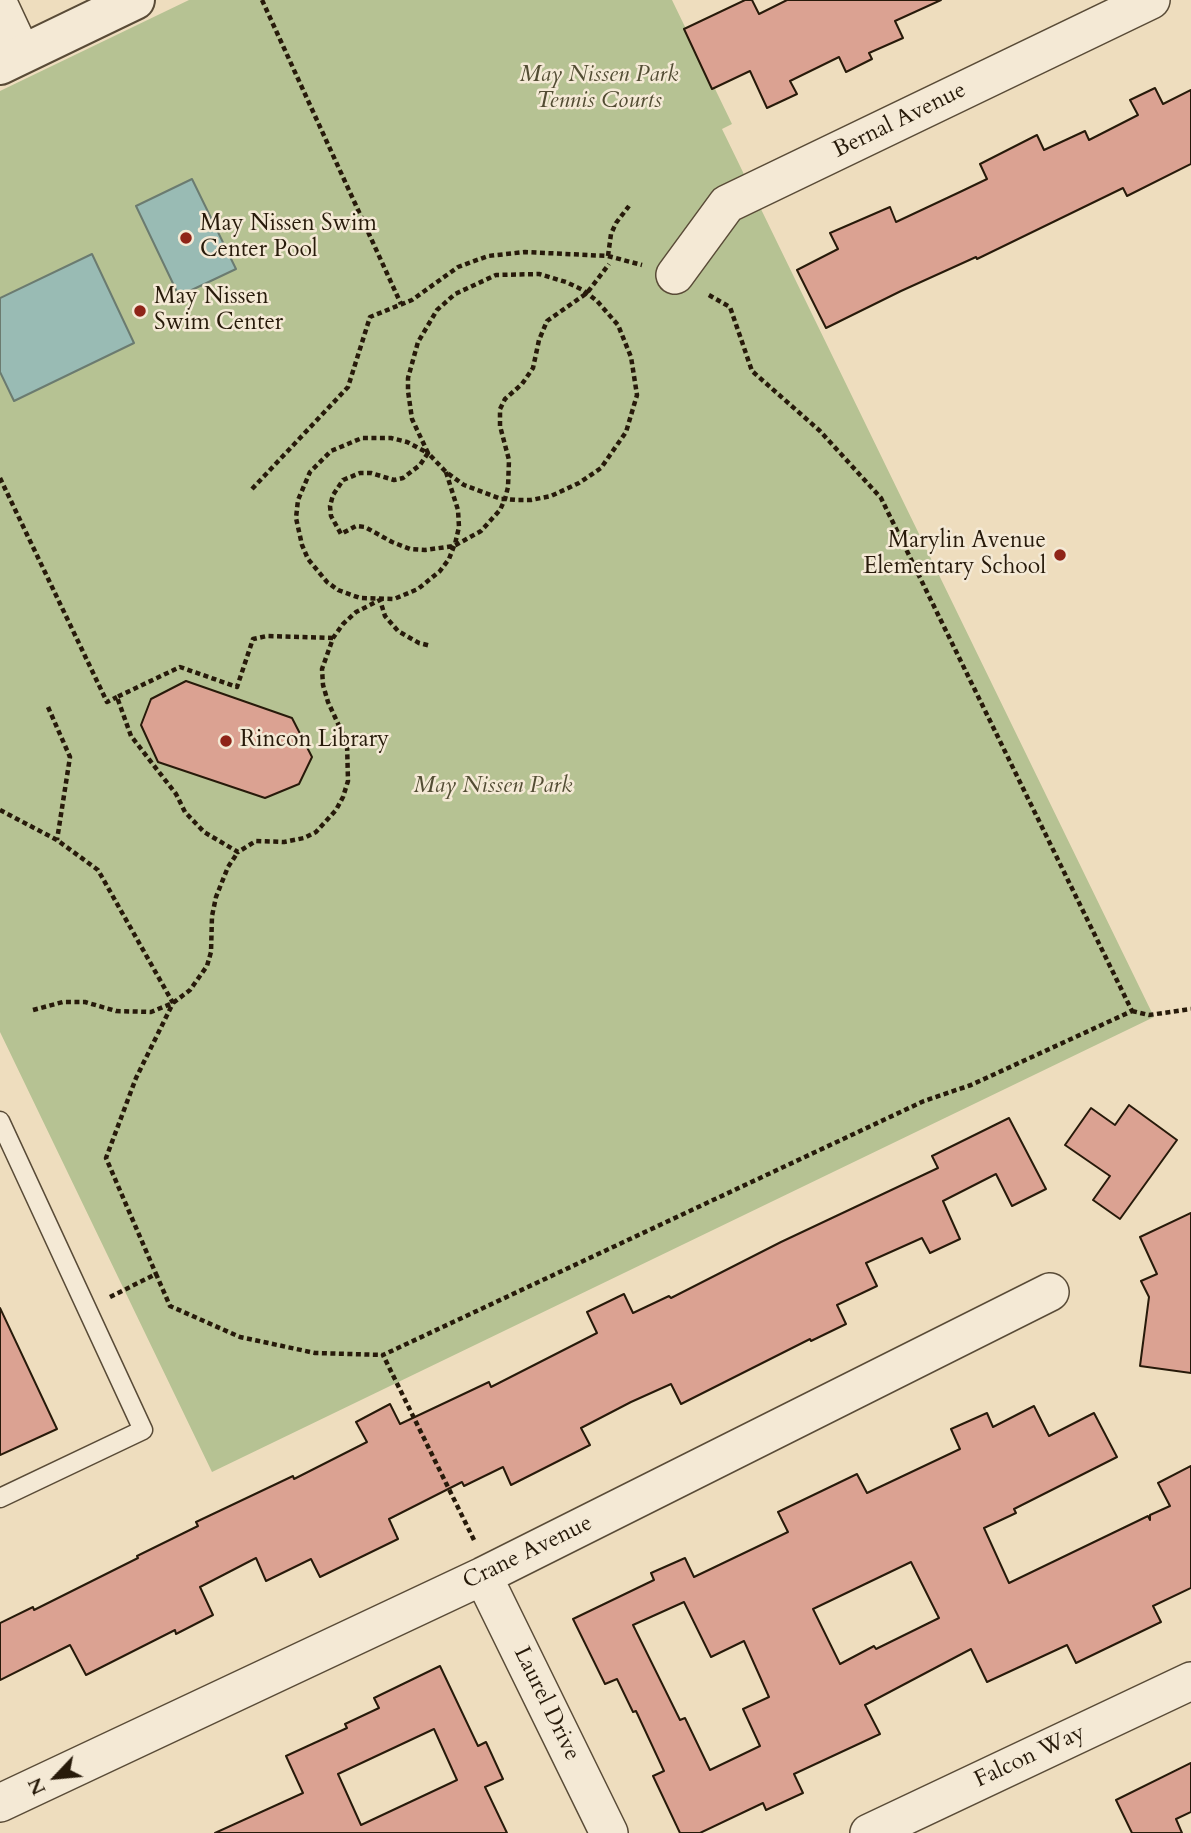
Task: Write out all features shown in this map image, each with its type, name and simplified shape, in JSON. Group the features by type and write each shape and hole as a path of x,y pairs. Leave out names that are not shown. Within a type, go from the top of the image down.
{"street":[{"path":"0,7 11,59 135,0"},
{"name":"Bernal Avenue","path":"675,275 727,204 1151,0"},
{"name":"Crane Avenue","path":"0,1803 487,1574 1051,1292"},
{"name":"Laurel Drive","path":"487,1574 609,1833"},
{"name":"Falcon Way","path":"869,1833 1191,1681"}],"lane":[{"path":"0,1121 142,1430 0,1498"}],"path":[{"path":"262,0 401,304"},
{"path":"252,489 348,387 370,317 412,300 458,267 488,256 526,252 608,256 615,223 629,206"},
{"path":"428,453 420,465 403,478 394,480 371,473 360,473 343,480 333,495 331,516 341,534 356,526 365,527 410,549 425,551 454,547 492,521 506,499 510,474 507,448 500,426 500,409 533,368 539,340 547,321 587,293 609,264"},
{"path":"526,273 552,277 587,293 618,325 631,357 637,396 626,432 601,468 579,484 540,499 492,497 473,490 446,472 428,453 412,419 408,378 418,342 437,310 455,294 496,275 526,273"},
{"path":"675,275 730,307 752,370 820,431 881,498 1132,1010"},
{"path":"428,453 407,442 391,438 362,438 331,451 310,472 298,500 296,518 308,559 327,582 338,590 360,598 380,600 418,590 440,571 454,547 459,527 458,510 446,472"},
{"path":"0,478 107,702 180,667 237,687 253,639 267,636 333,638"},
{"path":"33,1010 63,1002 85,1002 133,1013 151,1012 173,1003 190,990 207,966 211,952 212,916 216,897 228,867 238,852 256,841 284,842 304,838 316,832 327,822 343,797 348,772 347,743 323,685 322,669 333,638 342,624 356,612 380,600"},
{"path":"380,600 385,616 398,631 430,646"},
{"path":"117,697 131,736 176,794 186,812 204,832 238,852"},
{"path":"48,708 70,757 57,840"},
{"path":"0,810 57,840 98,870 173,1003"},
{"path":"173,1003 136,1078 106,1157 170,1307 240,1337 315,1353 383,1355 925,1101 971,1085 1132,1010 1149,1015 1191,1009"},
{"path":"86,1308 156,1274"},
{"path":"383,1355 487,1574"}],"green space":[{"name":"May Nissen Park","path":"189,0 672,0 732,124 722,129 1154,1017 212,1472 0,1032 0,91"}],"water":[{"name":"May Nissen Swim Center Pool","path":"192,179 236,269 179,296 136,206"},
{"path":"92,254 134,343 14,401 0,372 0,298"}],"building":[{"path":"745,0 752,0 759,14 787,0 941,0 895,21 903,38 869,53 872,59 846,72 839,57 790,81 797,94 767,108 750,71 712,89 684,29"},
{"path":"1155,88 1163,104 1191,90 1191,164 1127,196 1123,188 826,328 797,270 838,249 830,233 890,207 896,222 962,191 987,179 980,164 1037,135 1044,150 1085,131 1089,140 1138,115 1130,100"},
{"name":"Rincon Library","path":"186,681 292,718 312,757 299,784 265,798 158,762 141,725 151,699"},
{"path":"1129,1105 1177,1140 1120,1219 1093,1200 1110,1176 1065,1145 1091,1108 1115,1125"},
{"path":"1009,1118 1046,1189 1012,1206 996,1174 943,1201 960,1239 930,1253 922,1238 866,1263 877,1286 837,1305 846,1324 811,1341 810,1339 681,1404 671,1384 631,1402 581,1428 590,1445 511,1485 503,1467 464,1486 462,1482 389,1519 398,1539 320,1577 311,1559 266,1581 256,1558 200,1587 213,1615 176,1634 175,1630 86,1675 70,1645 0,1680 0,1623 33,1607 34,1610 138,1558 137,1556 198,1526 196,1522 293,1476 294,1479 367,1442 356,1422 390,1404 400,1424 489,1382 491,1387 597,1333 587,1312 624,1294 633,1313 669,1296 671,1298 781,1242 938,1168 932,1156"},
{"path":"1191,1213 1191,1373 1140,1366 1149,1297 1141,1281 1157,1274 1140,1237"},
{"path":"0,1308 57,1429 0,1455"},
{"path":"1034,1406 1049,1436 1094,1413 1117,1457 1014,1509 1016,1513 984,1528 1009,1583 1148,1516 1150,1520 1150,1515 1170,1506 1158,1483 1191,1466 1191,1588 1153,1606 1161,1622 1076,1663 1067,1645 987,1682 971,1649 865,1705 880,1734 794,1774 803,1793 766,1810 763,1803 700,1833 680,1833 653,1776 664,1771 636,1711 633,1712 617,1679 605,1684 573,1619 654,1580 651,1573 685,1558 694,1577 788,1532 778,1512 857,1474 867,1493 960,1449 951,1429 987,1413 993,1427","holes":["911,1562 939,1618 840,1664 813,1609","684,1602 711,1657 744,1641 769,1697 743,1709 760,1746 710,1770 685,1718 680,1720 633,1625"]},
{"path":"440,1666 478,1746 486,1742 503,1779 485,1787 507,1833 215,1833 303,1793 286,1756 347,1728 345,1724 379,1708 374,1698","holes":["434,1729 457,1780 361,1825 338,1774"]},
{"path":"1191,1763 1191,1812 1176,1819 1182,1833 1132,1833 1116,1800"}],"place":[{"name":"May Nissen Swim Center Pool","path":"186,238"},
{"name":"May Nissen Swim Center","path":"140,311"},
{"name":"Marylin Avenue Elementary School","path":"1060,555"},
{"name":"Rincon Library","path":"226,741"}],"park label":[{"name":"May Nissen Park Tennis Courts","path":"599,89"}]}
